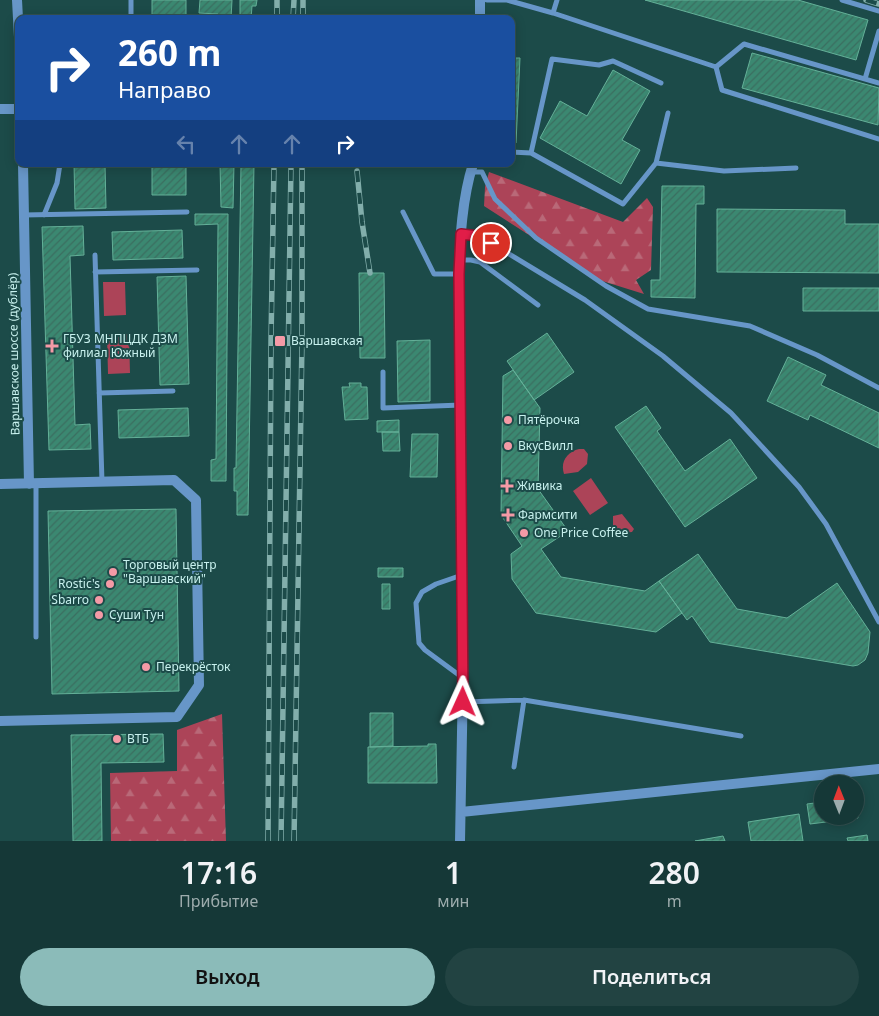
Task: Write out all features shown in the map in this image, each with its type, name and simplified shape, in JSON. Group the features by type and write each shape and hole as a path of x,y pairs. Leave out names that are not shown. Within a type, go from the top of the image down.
{"street":[{"path":"17,0 18,15"},
{"path":"480,0 480,15"},
{"path":"0,109 15,109"},
{"name":"Варшавское шоссе (дублёр)","path":"22,167 32,484"},
{"path":"460,841 463,678 459,274 461,234 471,168"},
{"path":"0,484 174,480 196,500 199,685 177,716 0,721"},
{"path":"461,812 879,768"}],"lane":[{"path":"131,0 131,15"},
{"path":"487,0 507,0 553,13 716,67"},
{"path":"553,13 557,0"},
{"path":"842,0 879,11"},
{"path":"865,79 879,32"},
{"path":"716,67 744,44 879,83"},
{"path":"531,153 552,58 599,65 613,61 661,83"},
{"path":"716,67 722,90 879,138"},
{"path":"515,152 531,153 622,204 656,162 668,113"},
{"path":"656,162 724,171 796,168"},
{"path":"44,215 57,183 60,167"},
{"path":"471,168 482,172 495,199 536,238 606,286 648,309 750,326 816,355 879,388"},
{"path":"23,215 187,212"},
{"path":"403,212 434,274 459,274"},
{"path":"461,234 478,236 585,300 663,356 731,413 799,487 826,524 879,622"},
{"path":"95,255 102,482"},
{"path":"460,260 480,262 538,305"},
{"path":"95,272 197,270"},
{"path":"382,372 383,408 461,405"},
{"path":"99,393 172,391"},
{"path":"32,484 36,637"},
{"path":"462,575 436,584 422,592 416,604 418,643 463,678"},
{"path":"463,702 524,700 741,736"},
{"path":"514,767 524,700"}],"green space":[{"path":"489,172 623,222 647,198 653,207 651,270 636,280 644,294 599,280 484,206 485,187"},
{"path":"103,282 125,282 126,315 104,316"},
{"path":"129,334 130,373 108,374 107,335"},
{"path":"584,449 588,454 587,464 578,472 564,474 563,465 566,458 571,452"},
{"path":"591,478 608,503 590,515 573,491"},
{"path":"622,514 634,529 632,532 621,533 613,527 613,516"},
{"path":"222,714 226,841 111,841 110,773 177,771 177,730"}],"building":[{"path":"152,0 186,0 186,15 152,15"},
{"path":"200,0 232,0 231,15 199,13"},
{"path":"240,0 257,0 256,6 252,6 251,15 240,15"},
{"path":"645,0 798,0 868,20 856,60"},
{"path":"752,53 879,88 878,125 742,88"},
{"path":"515,58 520,58 516,143"},
{"path":"613,70 650,91 622,140 640,150 621,184 540,138 560,101 587,116"},
{"path":"74,167 105,167 106,208 75,209"},
{"path":"152,167 186,167 186,195 152,195"},
{"path":"220,167 234,167 233,208 221,207"},
{"path":"241,167 254,167 248,515 237,515 237,491 234,491 234,468 236,468"},
{"path":"662,186 704,186 704,204 696,204 695,298 651,297 651,280 660,280"},
{"path":"717,209 845,210 845,224 879,224 879,273 717,272"},
{"path":"195,214 228,214 226,481 211,481 211,460 216,459 218,224 195,225"},
{"path":"83,226 84,255 70,256 75,425 90,424 91,449 49,450 42,227"},
{"path":"182,230 183,258 113,260 112,232"},
{"path":"359,273 384,273 385,358 360,358"},
{"path":"186,276 189,384 160,385 157,277"},
{"path":"803,288 879,288 879,311 803,311"},
{"path":"547,333 574,372 534,400 507,361"},
{"path":"430,340 430,401 398,402 397,341"},
{"path":"788,357 826,375 821,385 879,413 879,448 810,415 808,420 767,401"},
{"path":"513,370 540,408 538,489 568,531 541,549 561,577 645,591 659,581 682,613 656,632 536,613 512,579 511,554 522,546 501,515 503,376"},
{"path":"349,383 361,383 361,387 367,387 368,419 345,420 342,387 350,387"},
{"path":"646,406 661,428 657,431 685,471 730,439 757,478 685,527 615,427"},
{"path":"188,408 189,436 119,438 118,410"},
{"path":"399,420 399,432 377,432 377,421"},
{"path":"382,432 399,432 400,451 383,451"},
{"path":"412,434 438,434 437,477 410,477"},
{"name":"Торговый центр \"Варшавский\"","path":"176,509 179,691 52,694 48,511"},
{"path":"698,554 737,609 787,618 837,583 870,632 868,653 865,660 853,666 710,642 692,616 687,620 659,581"},
{"path":"378,568 403,568 403,577 378,577"},
{"path":"382,584 390,584 390,609 382,609"},
{"path":"370,713 393,713 393,746 370,747"},
{"path":"163,734 164,762 101,763 102,841 73,841 71,735"},
{"path":"428,744 436,744 437,783 368,783 368,747 428,746"},
{"path":"814,803 814,824 810,824 807,804"},
{"path":"799,814 803,841 751,841 748,822"},
{"path":"867,835 868,841 848,841 847,838"},
{"path":"723,836 725,841 695,841"}],"railway":[{"path":"277,0 277,15"},
{"path":"293,15 294,0"},
{"path":"303,0 303,15"},
{"path":"866,0 879,4"},
{"path":"268,841 274,167"},
{"path":"281,841 291,167"},
{"path":"294,841 302,341 302,167"},
{"path":"357,171 370,273"}],"place":[{"name":"Варшавская","path":"280,341"},
{"name":"ГБУЗ МНПЦДК ДЗМ филиал Южный","path":"52,346"},
{"name":"Пятёрочка","path":"508,420"},
{"name":"ВкусВилл","path":"508,446"},
{"name":"Живика","path":"507,486"},
{"name":"Фармсити","path":"508,515"},
{"name":"One Price Coffee","path":"524,533"},
{"name":"Торговый центр \"Варшавский\"","path":"113,572"},
{"name":"Rostic's","path":"110,584"},
{"name":"Sbarro","path":"99,600"},
{"name":"Суши Тун","path":"99,615"},
{"name":"Перекрёсток","path":"146,667"},
{"name":"ВТБ","path":"117,739"}],"route":[{"path":"463,702 459,274 461,234 478,236 491,243"}]}
